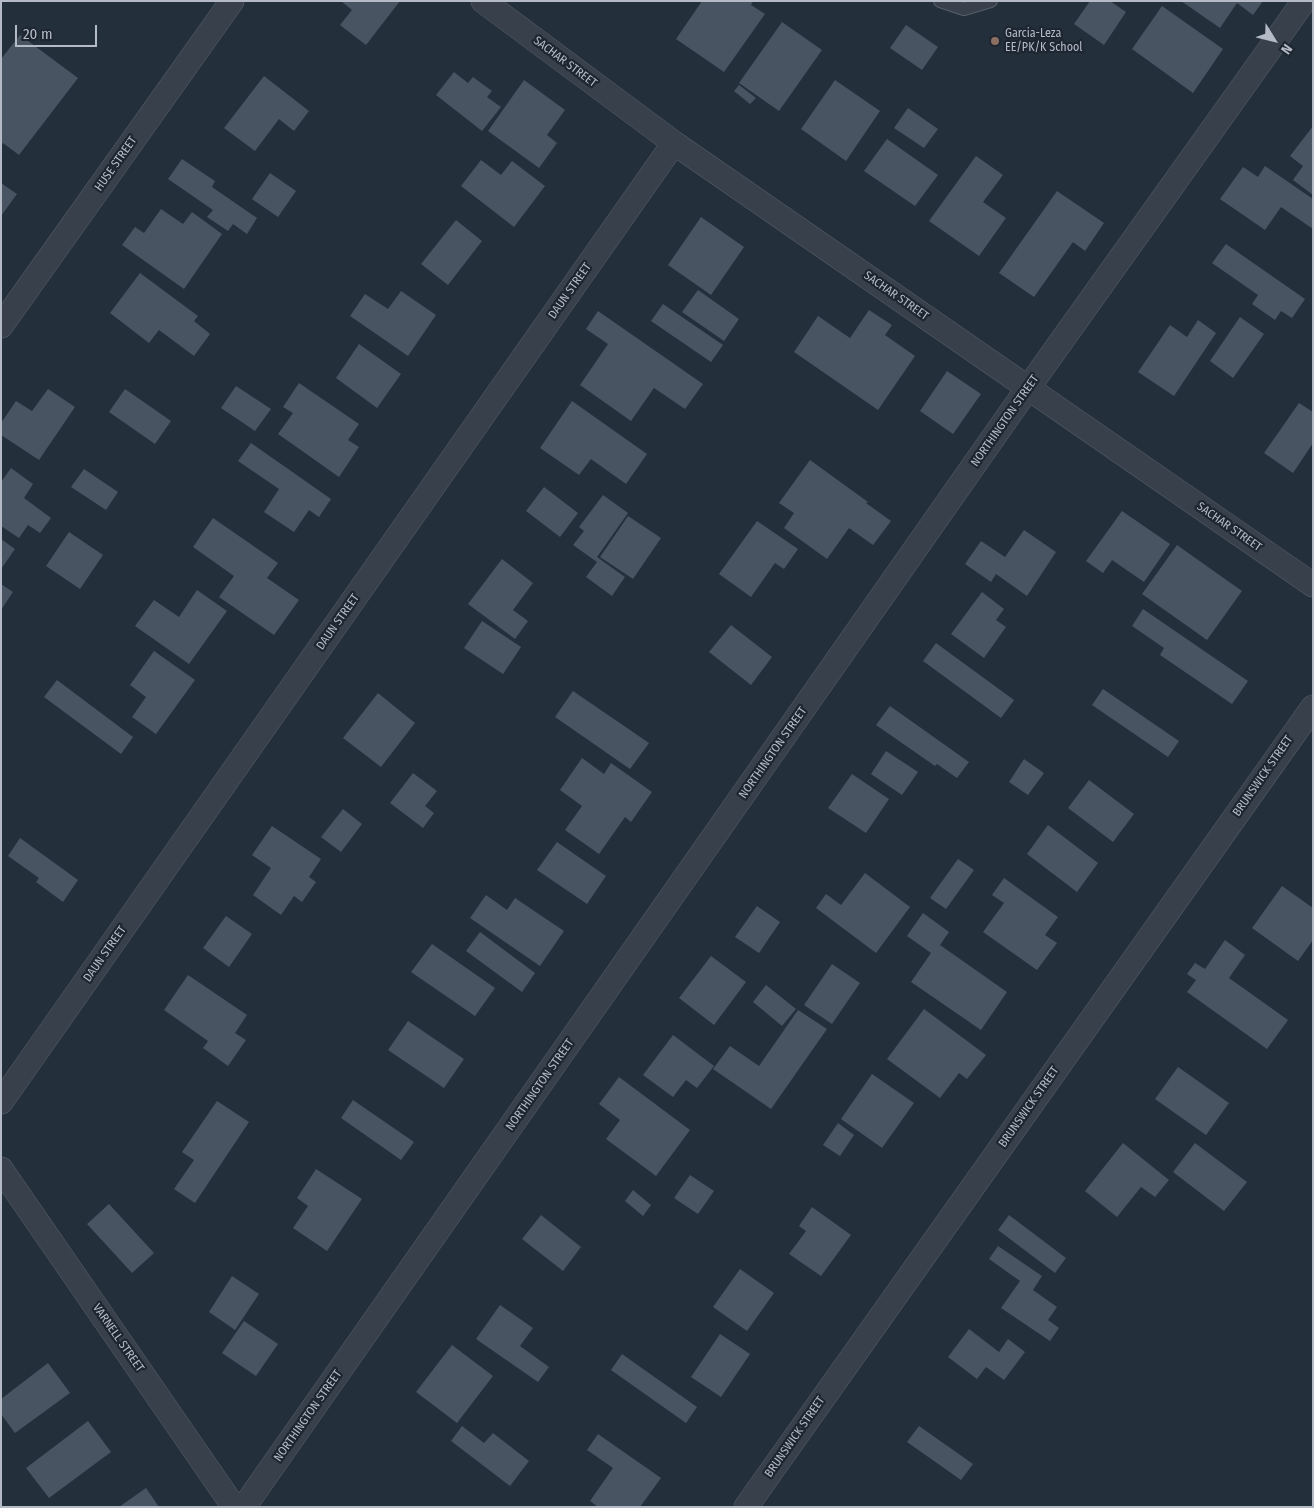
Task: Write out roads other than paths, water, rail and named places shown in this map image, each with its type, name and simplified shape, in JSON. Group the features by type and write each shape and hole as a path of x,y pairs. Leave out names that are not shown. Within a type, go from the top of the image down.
{"street":[{"name":"HUSE STREET","path":"1,326 232,1"},
{"name":"SACHAR STREET","path":"483,1 674,142 1313,585"},
{"name":"NORTHINGTON STREET","path":"244,1507 1028,388 1304,1"},
{"name":"DAUN STREET","path":"1,1102 674,142"},
{"name":"BRUNSWICK STREET","path":"746,1507 1313,707"},
{"name":"VARNELL STREET","path":"1,1168 234,1507"}],"lane":[{"path":"940,1 964,9 991,1"}],"place":[{"name":"Garcia-Leza EE/PK/K School","path":"995,41"}]}
